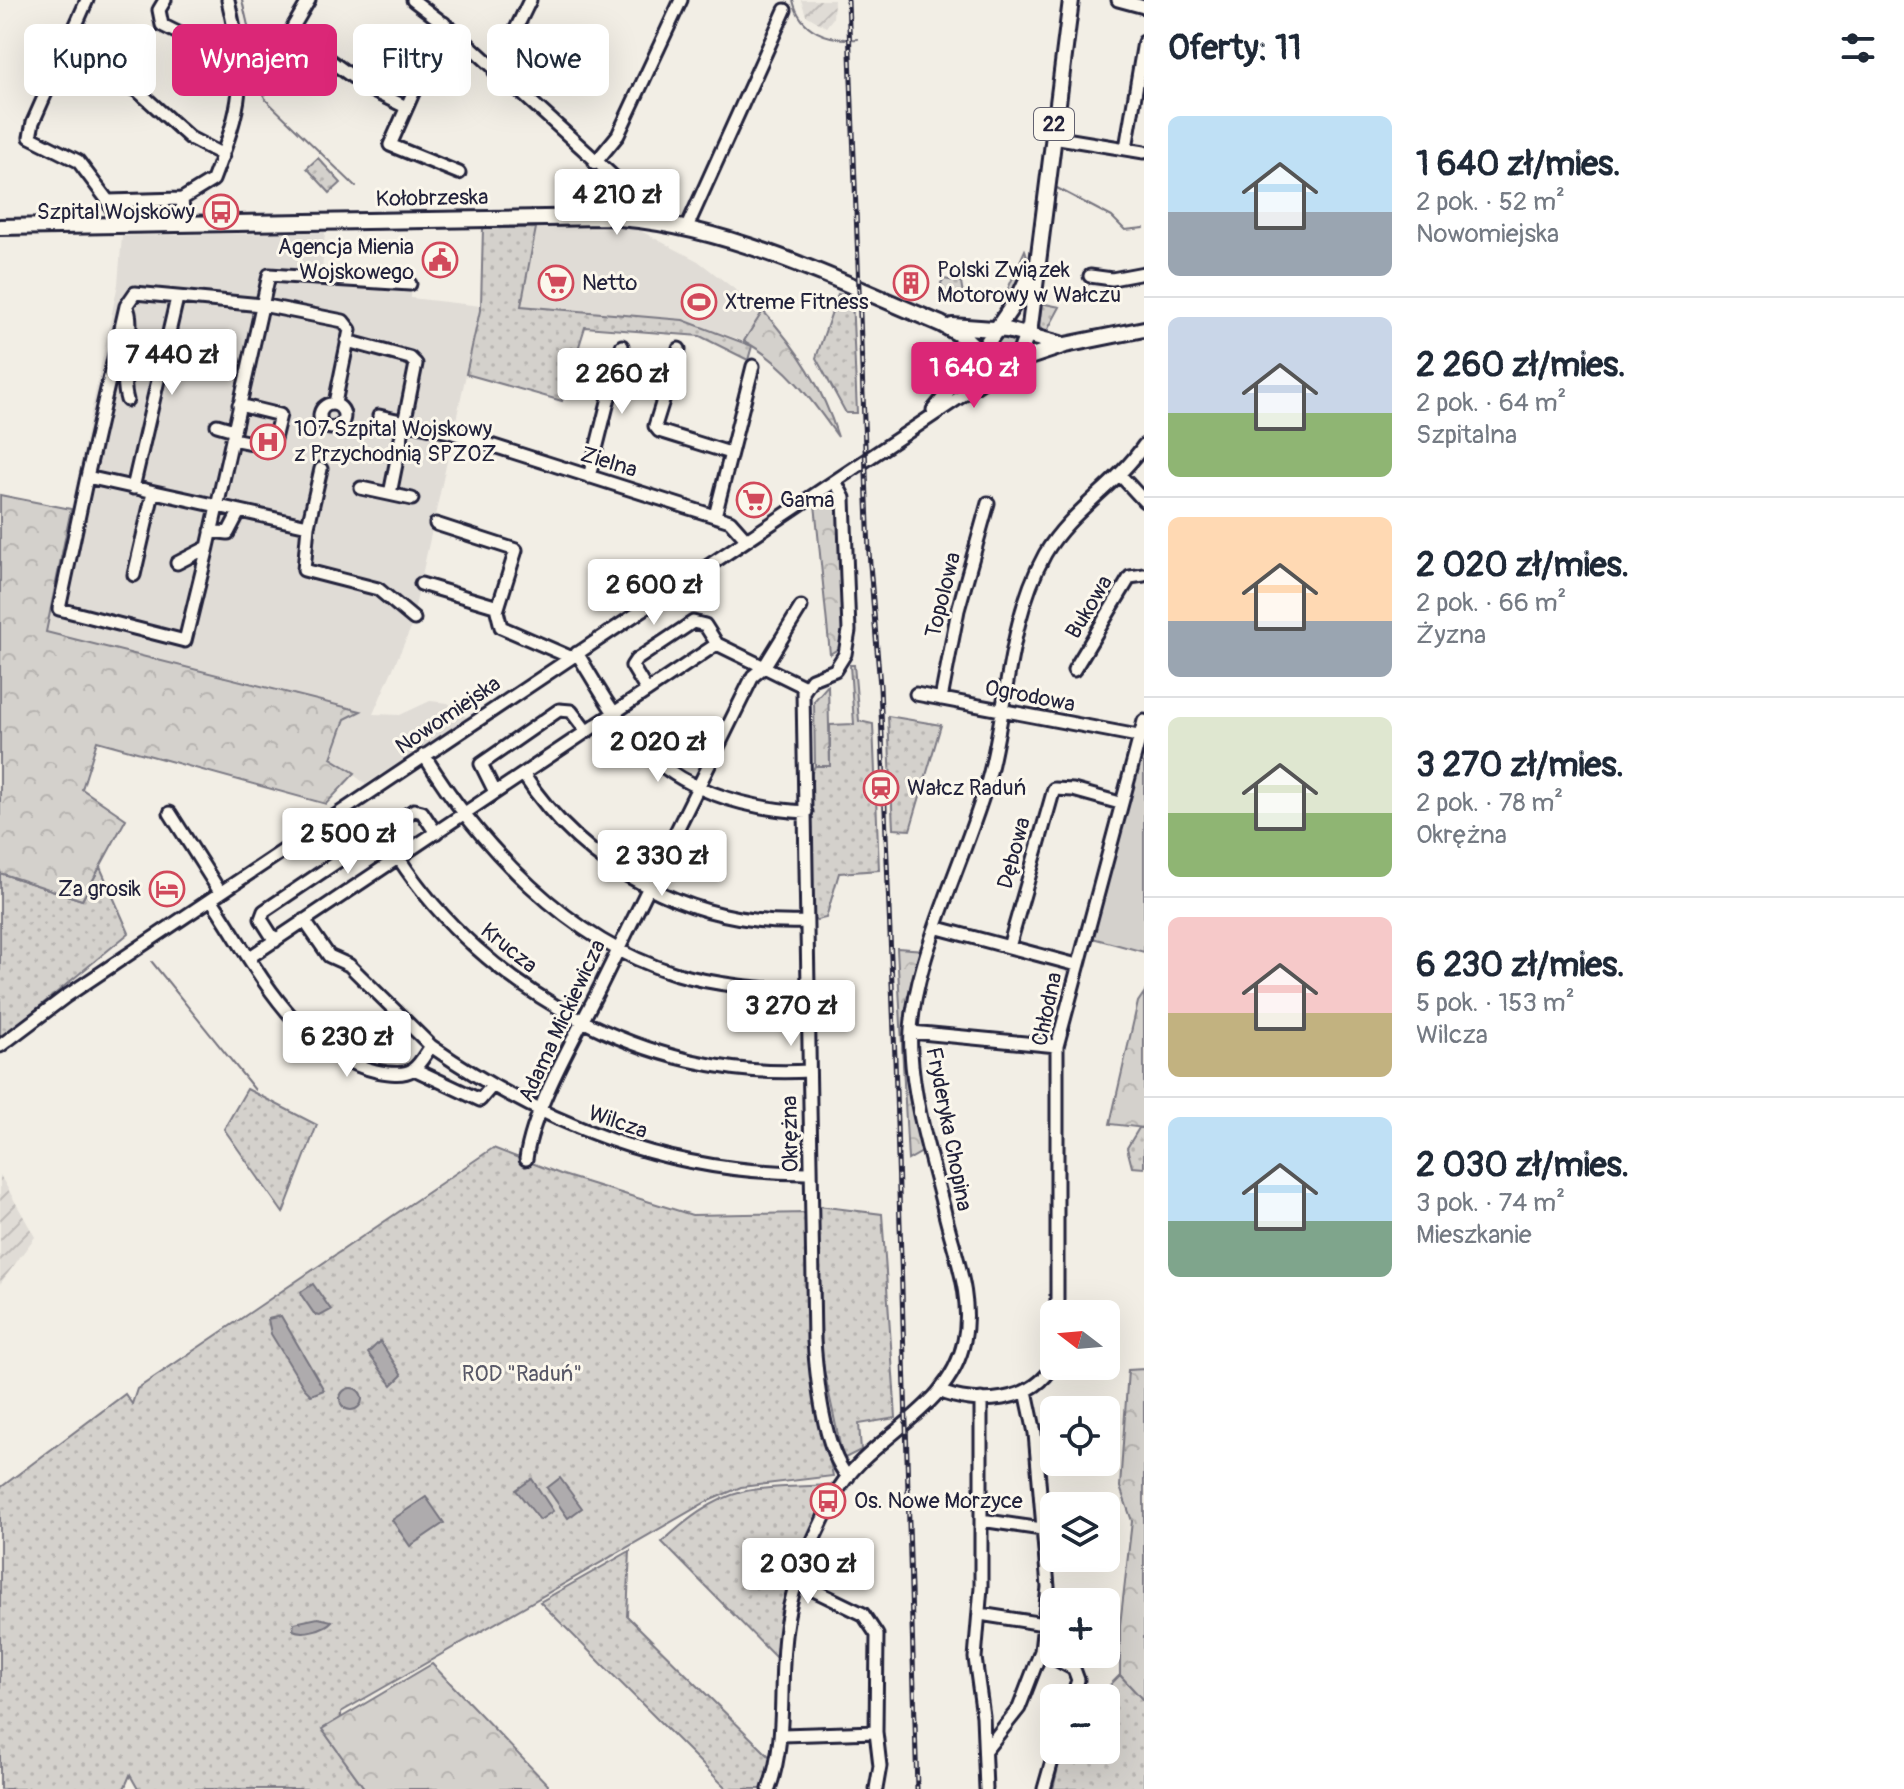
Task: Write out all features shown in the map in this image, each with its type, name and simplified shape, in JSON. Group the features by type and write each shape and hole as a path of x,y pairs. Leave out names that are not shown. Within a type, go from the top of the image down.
{"main road":[{"name":"22","path":"981,352 1016,302 1038,248 1071,0"},
{"name":"Kołobrzeska","path":"0,227 632,219 687,227 774,256 941,324 964,337 993,364 1009,365"},
{"path":"1009,365 1027,338 1038,248"},
{"path":"968,329 991,323 1016,302"},
{"name":"Kołobrzeska","path":"941,324 968,329 1007,330 1027,338 1065,345"},
{"path":"1009,365 1065,345 1144,329"}],"street":[{"path":"77,24 87,0"},
{"path":"165,0 159,10 162,25 172,30"},
{"path":"228,0 234,24"},
{"path":"309,0 293,27 294,35 371,90 406,107"},
{"path":"413,0 444,23 487,64"},
{"path":"518,24 530,0"},
{"path":"595,163 618,135 681,0"},
{"path":"1118,0 1144,7"},
{"path":"687,227 785,10"},
{"path":"444,23 390,145 459,173"},
{"path":"1126,148 1140,94 1144,42"},
{"path":"47,96 30,137 78,161 108,201 115,215 115,225"},
{"path":"144,96 190,138 223,155"},
{"path":"108,201 182,199 213,180 240,96"},
{"path":"521,96 627,189 632,197 632,219"},
{"path":"1053,137 1144,152"},
{"path":"182,199 184,224"},
{"path":"1090,276 1112,279 1144,273"},
{"path":"335,403 350,330 343,321 262,305 135,293 126,306 59,609 185,641 208,547 216,507 233,434 239,405 262,305 269,275 410,284"},
{"path":"133,488 177,298"},
{"path":"126,306 133,320 123,361 127,400"},
{"path":"347,341 414,360 417,369 390,494"},
{"path":"589,477 622,346"},
{"path":"679,349 655,426 659,431 730,453"},
{"name":"Nowomiejska","path":"921,422 942,402 981,352"},
{"name":"Nowomiejska","path":"0,1046 65,997 1009,365"},
{"path":"715,516 753,366"},
{"path":"217,425 233,434 272,447 280,415 239,405"},
{"name":"Zielna","path":"379,416 453,433 730,521 746,539"},
{"name":"Fryderyka Chopina","path":"769,1789 783,1735 786,1622 797,1582 834,1498 848,1477 923,1410 939,1391 964,1342 967,1306 921,1113 911,1054 915,1002 983,795 1015,646 1046,553 1067,525 1121,476 1144,445"},
{"path":"321,469 308,526 304,570 378,589 414,619"},
{"path":"1121,476 1144,501"},
{"path":"87,477 308,526"},
{"path":"647,691 632,666 693,622 705,625 717,644 805,687 812,679 835,670 848,639 844,498 835,481"},
{"path":"361,488 412,499"},
{"path":"134,575 153,493"},
{"name":"Topolowa","path":"941,699 958,610 988,503"},
{"path":"211,531 228,533 239,512"},
{"path":"436,524 516,550 498,607 501,627 508,633 574,655 648,754 697,787 745,803 806,812"},
{"path":"177,563 208,547"},
{"name":"Bukowa","path":"1074,670 1130,577 1144,575"},
{"path":"421,584 498,607"},
{"name":"Adama Mickiewicza","path":"526,1159 541,1112 697,787 753,676 764,667 801,607"},
{"path":"250,957 717,644"},
{"name":"Okrężna","path":"805,687 816,1366 835,1458 848,1477"},
{"name":"Ogrodowa","path":"916,694 1138,736"},
{"path":"495,792 481,764 559,710 571,711 587,732"},
{"name":"Chłodna","path":"1057,1300 1057,1046 1144,721"},
{"path":"424,755 464,813 508,866 533,889 619,947 671,972 694,978 808,991"},
{"path":"523,774 553,816 576,838 607,863 648,889 706,910 807,922"},
{"name":"Dębowa","path":"1009,947 1049,797 1054,789 1073,790 1120,803"},
{"path":"275,941 261,919 264,911 414,810 422,812 436,833"},
{"path":"170,813 250,957 292,1018 331,1051 366,1068 384,1072 404,1073 414,1069 431,1046"},
{"name":"Krucza","path":"398,857 470,943 518,983 583,1021 657,1049 715,1065 809,1071"},
{"name":"Wilcza","path":"304,920 329,956 349,965 431,1046 492,1086 541,1112 597,1137 687,1163 811,1173"},
{"path":"938,928 1077,965"},
{"path":"911,1032 1057,1046"},
{"path":"414,1069 480,1100 492,1086"},
{"path":"939,1391 1000,1400 1026,1391 1042,1380"},
{"path":"1026,1391 1035,1433 1040,1502"},
{"path":"981,1399 980,1614 975,1658 986,1789"},
{"path":"981,1520 1040,1529"},
{"path":"797,1582 863,1614 877,1635 876,1732 880,1766 876,1789"},
{"path":"980,1614 1040,1623"},
{"path":"985,1751 1019,1708 1040,1654"},
{"path":"783,1735 876,1732"},
{"path":"1044,1789 1051,1764"}],"shaded area":[{"path":"801,0 834,0 833,18 826,27 806,15"},
{"path":"536,228 637,229 698,261 763,311 744,341 683,320 521,306"},
{"name":"107 Szpital Wojskowy z Przychodnią SPZOZ","path":"325,232 322,271 412,276 411,298 481,306 410,630 373,714 400,715 430,701 448,703 467,718 366,784 331,758 345,719 359,712 45,632 118,284 122,236"},
{"path":"0,1175 35,1237 0,1284"},
{"path":"313,1284 331,1310 320,1316 315,1315 301,1292"},
{"path":"281,1316 324,1390 311,1395 304,1388 271,1334 268,1319"},
{"path":"380,1341 402,1375 392,1385 368,1353"},
{"path":"351,1388 359,1391 362,1399 359,1407 351,1410 343,1407 340,1399 343,1391"},
{"path":"560,1478 582,1508 568,1518 547,1488"},
{"path":"532,1479 553,1511 540,1520 516,1490"},
{"path":"426,1497 444,1523 410,1546 392,1520"},
{"path":"318,1618 332,1621 314,1630 293,1630 294,1623"}],"green space":[{"path":"318,158 341,183 330,193 307,168"},
{"path":"483,228 536,228 521,306 683,320 752,346 748,360 700,336 585,327 562,401 466,374 481,306"},
{"path":"1025,250 1027,268 1013,297 1007,291"},
{"path":"944,279 961,282 963,294 954,296 944,291 941,283"},
{"path":"838,294 852,297 857,413 846,413 816,358"},
{"path":"1040,303 1060,307 1048,329 1050,336 1039,326"},
{"path":"763,311 808,370 825,402 838,437 785,372 744,341"},
{"path":"1003,336 1012,339 1015,348 1012,357 1003,360 994,357 991,348 994,339"},
{"path":"838,493 847,643 830,654 815,504"},
{"path":"0,495 71,509 46,632 361,711 345,719 331,758 355,773 326,804 97,741 82,789 126,819 82,900 0,873"},
{"path":"850,665 854,665 859,721 873,724 879,870 839,873 826,918 812,921 811,774 815,766 830,766 830,725 854,724"},
{"path":"828,685 830,766 815,766 814,701"},
{"path":"888,716 941,725 910,830 893,829"},
{"path":"1144,738 1144,952 1085,936"},
{"path":"100,867 129,933 0,1039 0,873 82,900"},
{"path":"897,948 925,950 911,1032 929,1148 908,1160"},
{"path":"1144,993 1144,1128 1110,1124 1138,1002"},
{"path":"247,1089 317,1125 283,1213 224,1129"},
{"path":"1139,1128 1144,1128 1144,1168 1132,1167 1127,1148"},
{"name":"ROD \"Raduń\"","path":"493,1148 563,1175 692,1215 806,1213 809,1363 833,1476 741,1487 706,1502 341,1712 341,1718 323,1730 365,1789 138,1789 130,1775 124,1789 0,1789 0,1488 125,1394 132,1404 137,1389"},
{"path":"818,1206 882,1214 896,1418 859,1424 861,1450 843,1459 822,1361"},
{"path":"1144,1369 1144,1701 1120,1675 1120,1625 1132,1521 1120,1487 1128,1370"},
{"path":"837,1484 795,1571 783,1609 780,1662 662,1542 699,1512 731,1495 765,1488"},
{"path":"630,1551 627,1616 773,1760 762,1789 727,1789 540,1602"},
{"path":"432,1664 548,1785 547,1789 365,1789 322,1729"},
{"path":"1120,1675 1144,1701 1144,1789 1053,1789 1059,1764 1120,1764 1120,1684 1111,1684"}],"waterway":[{"path":"242,0 265,99 356,187"},
{"path":"793,0 802,19 817,32 836,38 858,39"},
{"path":"1055,187 1112,217 1125,230 1144,228"},
{"path":"152,962 255,1090"}],"railway":[{"path":"848,0 869,552 880,686 895,1058 917,1789"}],"place":[{"name":"Szpital Wojskowy","path":"221,212"},
{"name":"Agencja Mienia Wojskowego","path":"440,260"},
{"name":"Netto","path":"556,283"},
{"name":"Polski Związek Motorowy w Wałczu","path":"911,283"},
{"name":"Xtreme Fitness","path":"699,302"},
{"name":"107 Szpital Wojskowy z Przychodnią SPZOZ","path":"268,442"},
{"name":"Gama","path":"754,500"},
{"name":"Wałcz Raduń","path":"881,788"},
{"name":"Za grosik","path":"167,889"},
{"name":"Os. Nowe Morzyce","path":"828,1501"}]}
